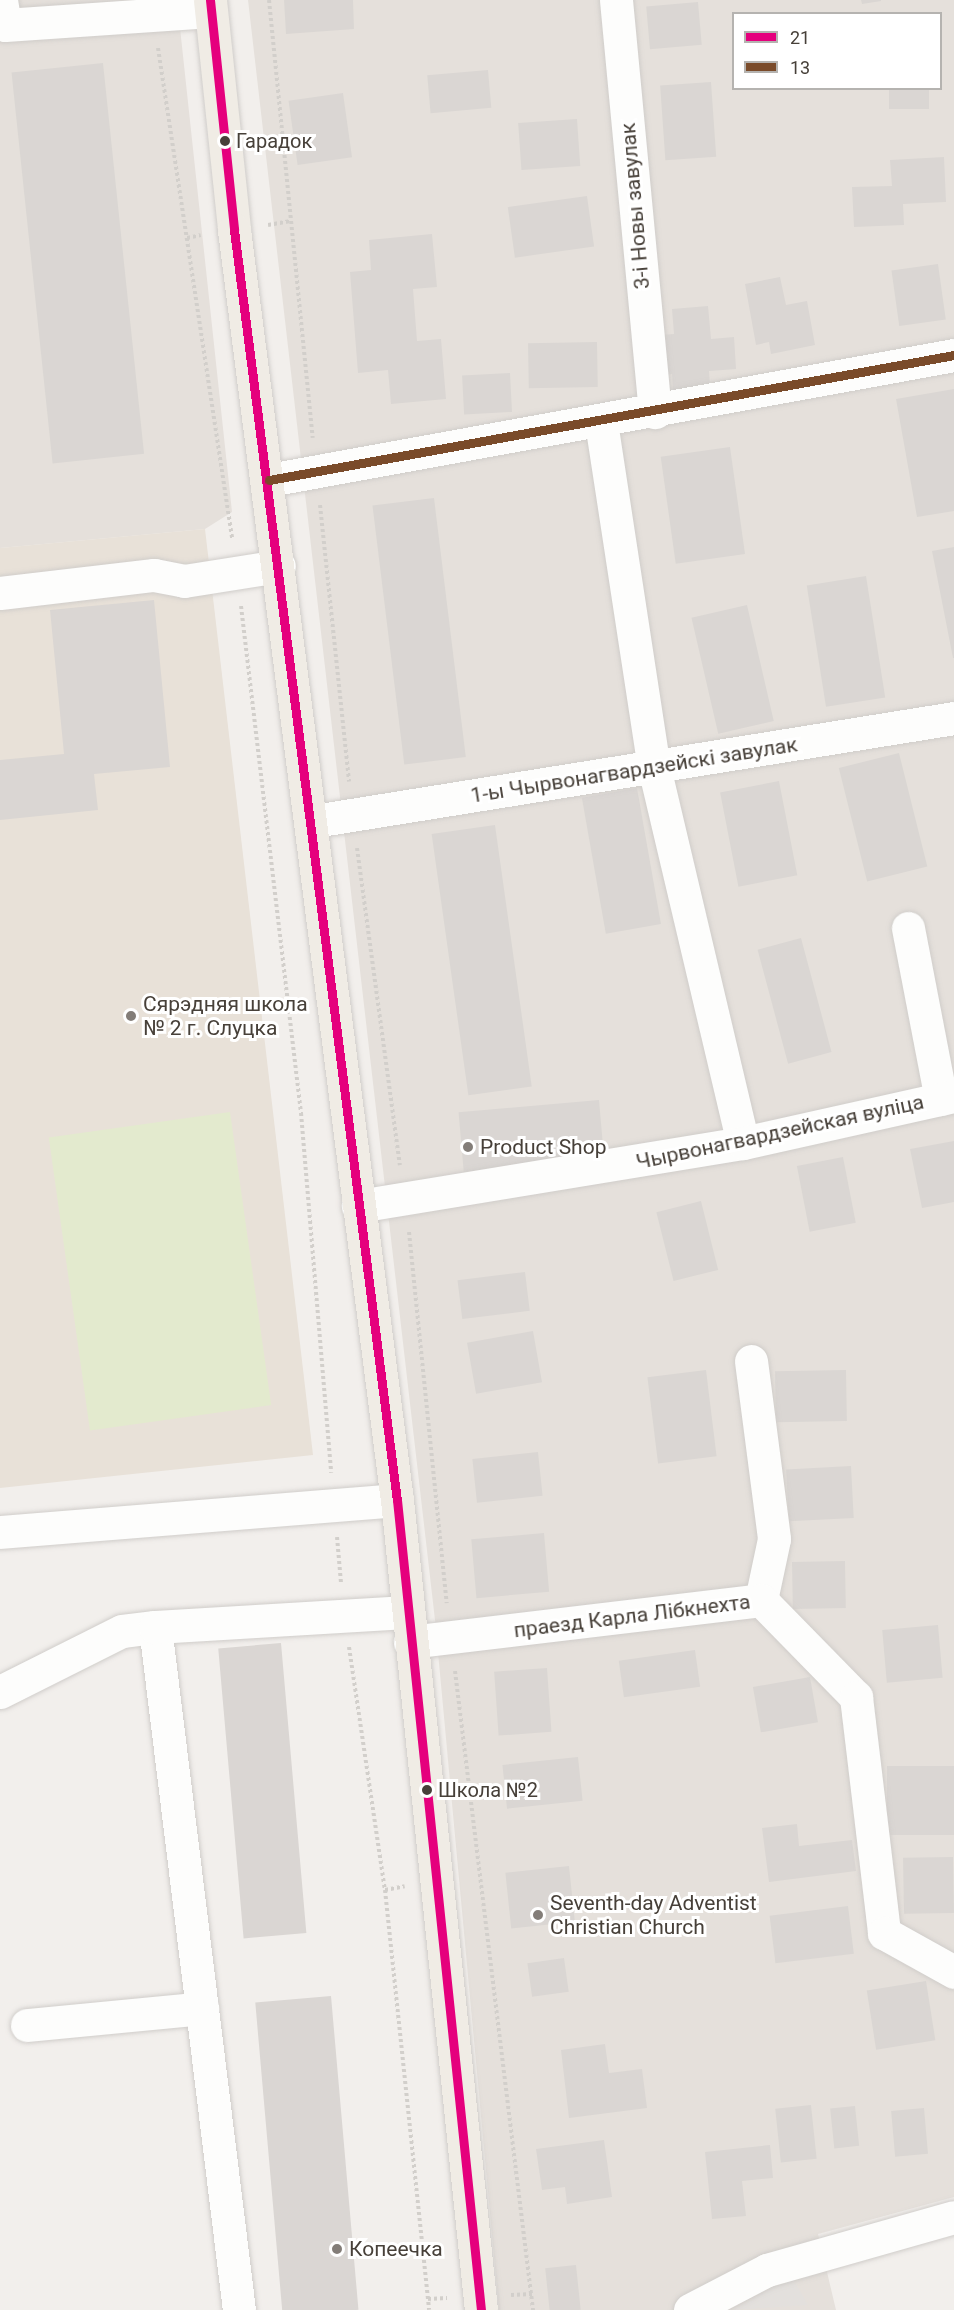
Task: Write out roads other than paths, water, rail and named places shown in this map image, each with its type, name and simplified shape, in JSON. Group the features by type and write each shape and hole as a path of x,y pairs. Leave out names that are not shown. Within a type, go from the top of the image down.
{"main road":[{"path":"211,5 234,230 270,480 279,566 314,820 358,1206 397,1500 408,1627 482,2310"}],"street":[{"path":"1,0 4,25 211,5"},
{"name":"3-і Новы завулак","path":"616,0 655,412"},
{"path":"270,480 317,474 954,355"},
{"path":"601,422 654,767 743,1143"},
{"path":"0,593 154,575 184,581 238,576 279,566"},
{"name":"1-ы Чырвонагвардзейскі завулак","path":"314,820 352,816 954,718"},
{"path":"908,928 948,1097"},
{"name":"Чырвонагвардзейская вуліца","path":"358,1206 405,1201 743,1143 948,1097"},
{"path":"751,1361 774,1539 761,1600"},
{"path":"0,1532 397,1500"},
{"name":"праезд Карла Лібкнехта","path":"0,1692 122,1631 344,1614 408,1627 451,1639 761,1600 856,1697 884,1933 954,1972"},
{"path":"156,1627 239,2310"},
{"path":"27,2025 202,2008"},
{"path":"690,2310 767,2270 954,2217"}],"place":[{"name":"Гарадок","path":"225,141"},
{"name":"Сярэдняя школа № 2 г. Слуцка","path":"131,1016"},
{"name":"Product Shop","path":"468,1147"},
{"name":"Школа №2","path":"427,1790"},
{"name":"Seventh-day Adventist Christian Church","path":"538,1915"},
{"name":"Копеечка","path":"337,2249"}]}
